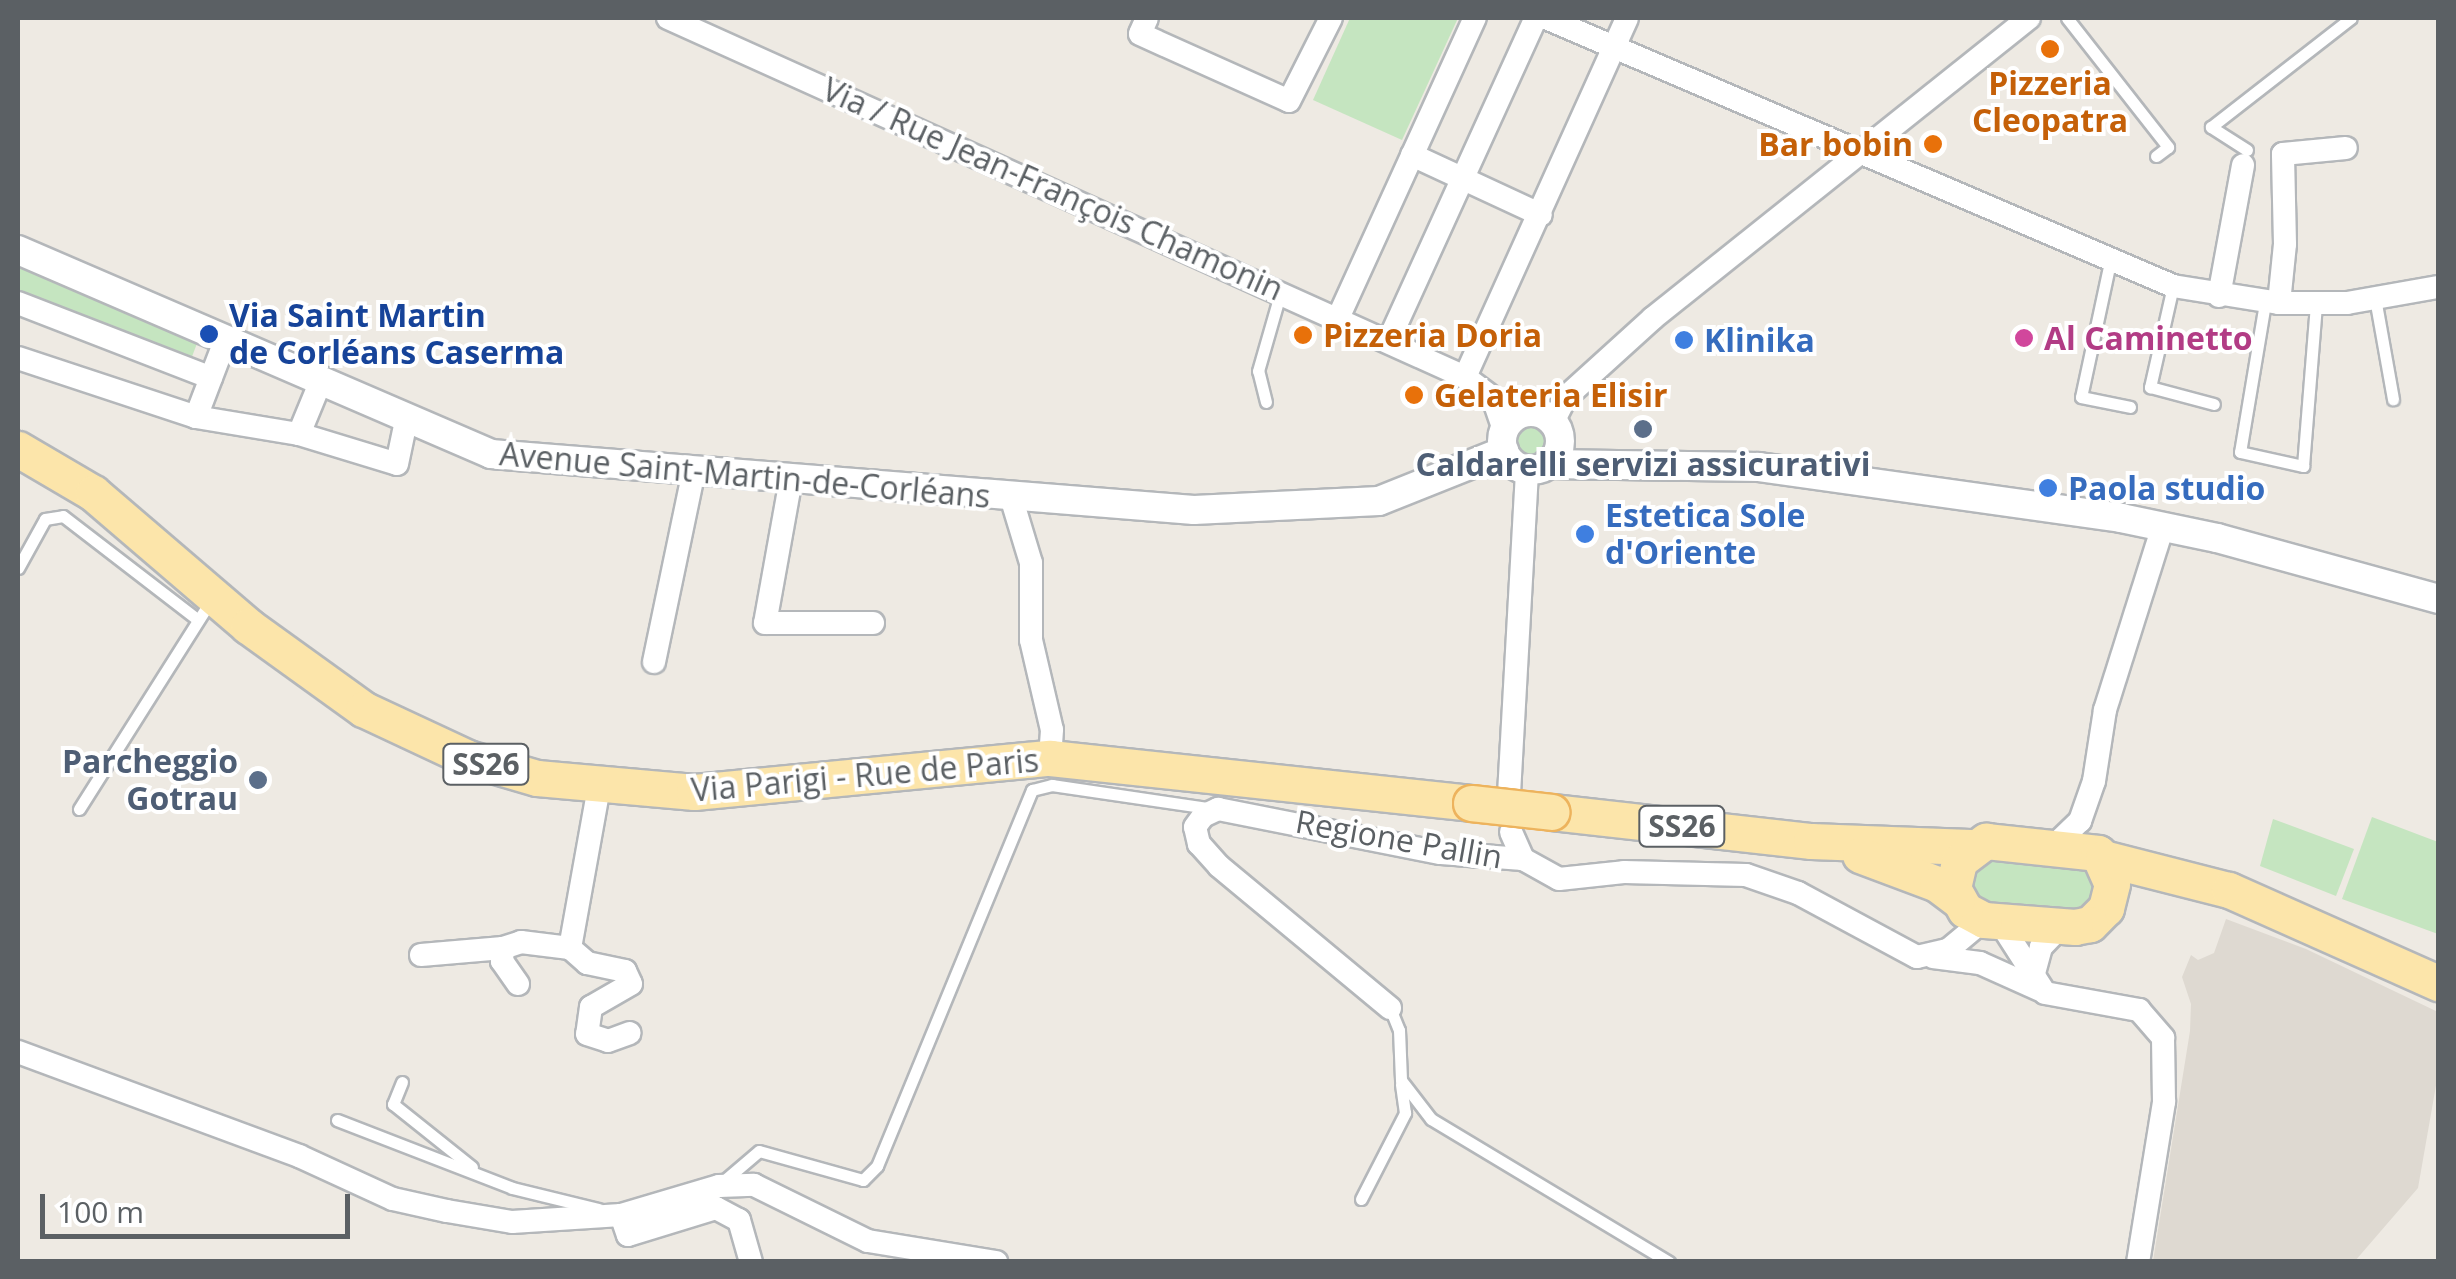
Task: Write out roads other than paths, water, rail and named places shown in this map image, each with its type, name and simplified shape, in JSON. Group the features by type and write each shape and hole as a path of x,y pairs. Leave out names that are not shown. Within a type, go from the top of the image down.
{"main road":[{"name":"Via Parigi - Rue de Paris","path":"18,449 93,493 206,608 314,677 424,740 503,769 599,787 741,790 954,763 1050,758 1811,841 2055,845 2230,890 2438,983"},
{"name":"Via Parigi - Rue de Paris","path":"1811,841 1891,865 1980,913 2061,926 2090,924 2108,904 2146,886 2264,906"},
{"path":"1970,846 1955,876 1980,913"},
{"path":"2101,856 2112,884 2108,904"}],"street":[{"path":"1143,26 1289,101 1330,18"},
{"path":"1339,316 1475,18"},
{"path":"1389,340 1536,18"},
{"path":"1546,18 1615,44 2110,262 2173,286 2272,303 2375,298 2438,287"},
{"path":"1465,377 1627,18"},
{"path":"1509,794 1537,467 1559,448 1552,422 1566,396 1860,150 2029,18"},
{"name":"Via / Rue Jean-François Chamonin","path":"681,20 1339,316 1465,377 1492,398 1504,441"},
{"path":"2272,303 2285,244 2282,154 2346,148"},
{"path":"1412,155 1540,215"},
{"path":"2219,296 2245,158"},
{"name":"Avenue Saint-Martin-de-Corléans","path":"18,250 406,421 492,454 1012,500 1194,510 1378,500 1504,441 1528,412 1552,422"},
{"path":"18,303 211,378"},
{"path":"203,419 224,341"},
{"path":"18,358 203,419 299,434 397,464 406,421"},
{"path":"299,434 320,383"},
{"path":"1504,441 1537,467 1759,467 2163,526 2438,599"},
{"path":"654,662 694,470"},
{"path":"791,479 765,622 872,623"},
{"path":"1012,500 1031,564 1031,640 1052,730 1050,758"},
{"path":"2055,845 2080,821 2094,781 2106,710 2163,526"},
{"path":"2094,781 2101,856"},
{"path":"570,948 599,787"},
{"path":"1218,808 1195,827 1199,844 1390,1008"},
{"name":"Regione Pallin","path":"1218,808 1441,853 1524,859 1559,879 1624,872 1772,882 1900,951 1980,963 2039,985 2138,1010 2164,1038 2164,1102 2138,1262"},
{"path":"1511,832 1524,859"},
{"path":"1930,957 1950,927 1980,913"},
{"path":"1930,957 1980,913"},
{"path":"1980,913 2039,985"},
{"path":"2039,985 2042,947 2061,926"},
{"path":"421,955 503,948 521,942 570,948 588,963 625,971 631,984 591,1007 587,1034 608,1041 630,1033"},
{"path":"503,948 502,961 518,984"},
{"path":"18,1052 299,1156 394,1199 512,1222 622,1215 718,1186 754,1185 783,1194 868,1241 996,1262"},
{"path":"622,1215 628,1235 716,1208 739,1220 751,1262"}],"lane":[{"path":"2067,18 2168,147 2156,156"},
{"path":"2245,158 2211,127 2351,18"},
{"path":"2110,262 2082,397 2130,407"},
{"path":"2173,286 2150,387 2214,404"},
{"path":"1266,402 1258,371 1282,291"},
{"path":"2375,298 2393,399"},
{"path":"2272,303 2240,452 2303,466 2316,303"},
{"name":"Via Parigi - Rue de Paris","path":"18,568 44,519 63,516 206,608"},
{"path":"79,809 206,608"},
{"path":"718,1186 759,1151 862,1180 877,1166 1032,790 1052,785 1218,808"},
{"path":"1360,1199 1406,1114 1399,1030 1390,1008"},
{"path":"1401,1080 1431,1119 1669,1262"},
{"path":"402,1082 394,1104 486,1177"},
{"path":"337,1120 486,1177 622,1215"}],"place":[{"name":"Pizzeria Cleopatra","path":"2050,49"},
{"name":"Bar bobin","path":"1933,144"},
{"name":"Via Saint Martin de Corléans Caserma","path":"209,334"},
{"name":"Pizzeria Doria","path":"1303,335"},
{"name":"Al Caminetto","path":"2024,338"},
{"name":"Klinika","path":"1684,340"},
{"name":"Gelateria Elisir","path":"1414,395"},
{"name":"Caldarelli servizi assicurativi","path":"1643,429"},
{"name":"Paola studio","path":"2048,488"},
{"name":"Estetica Sole d'Oriente","path":"1585,534"},
{"name":"Parcheggio Gotrau","path":"258,780"}]}
